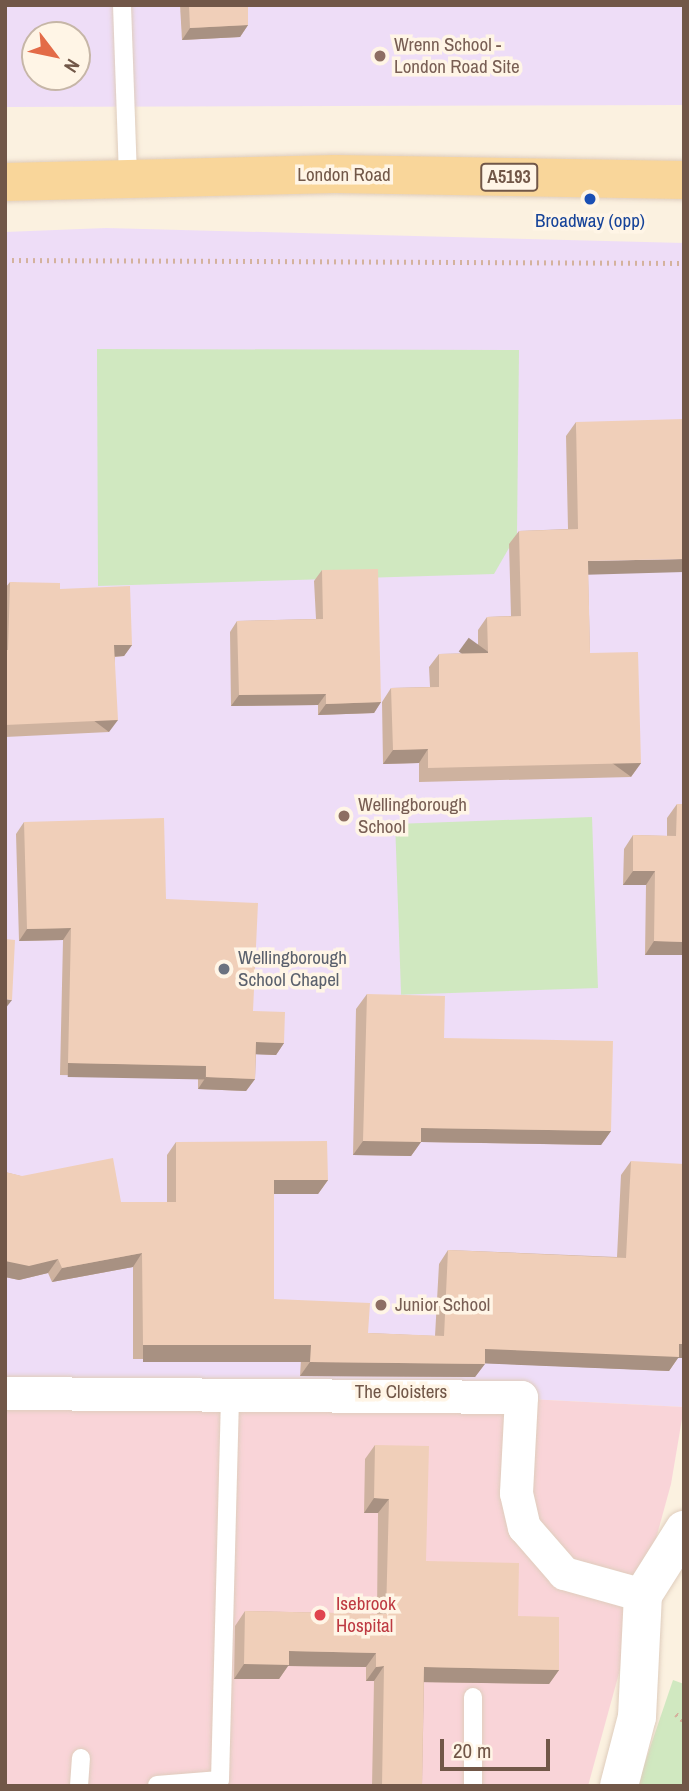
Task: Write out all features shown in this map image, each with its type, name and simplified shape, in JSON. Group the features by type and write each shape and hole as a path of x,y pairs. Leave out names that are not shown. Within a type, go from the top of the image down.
{"main road":[{"name":"London Road","path":"5,182 335,174 684,180"},
{"path":"620,1786 637,1717 643,1595 684,1530"}],"street":[{"name":"The Cloisters","path":"5,1393 230,1391 522,1397 516,1493 524,1527 564,1573 643,1595"}],"lane":[{"path":"122,5 128,179"},
{"path":"158,1785 220,1780 230,1391"},
{"path":"473,1698 473,1786"},
{"path":"79,1786 80,1758"}],"path":[{"path":"5,260 684,263"}],"shaded area":[{"name":"Wrenn School - London Road Site","path":"5,5 684,5 684,105 5,107"},
{"name":"Wellingborough School","path":"106,228 684,243 684,1407 351,1390 5,1389 5,232"},
{"name":"Isebrook Hospital","path":"5,1389 351,1390 684,1407 671,1484 588,1786 5,1786"}],"green space":[{"path":"97,349 519,350 517,534 494,574 98,586"},
{"path":"592,817 598,988 401,995 395,824"},
{"path":"673,1680 684,1684 684,1786 637,1786"}],"building":[{"path":"189,5 248,5 248,25 190,28"},
{"path":"684,419 684,559 588,561 590,653 638,652 641,763 428,768 428,749 393,750 391,688 439,687 439,654 488,653 487,617 521,616 519,531 578,529 576,422"},
{"path":"378,569 381,702 326,704 326,694 239,695 237,621 323,619 322,570"},
{"path":"10,582 60,583 60,589 130,586 132,645 114,645 118,720 5,725 5,650 8,650"},
{"path":"677,804 684,804 684,942 654,941 655,871 633,871 633,835 676,836"},
{"path":"164,818 166,899 258,903 253,1011 285,1012 284,1043 256,1042 255,1079 206,1077 206,1066 68,1063 71,928 27,929 24,822"},
{"path":"5,939 15,940 12,1000 5,999"},
{"path":"367,994 445,996 444,1038 613,1041 611,1131 421,1128 421,1142 363,1141"},
{"path":"327,1141 328,1180 274,1180 274,1299 370,1303 368,1333 444,1336 448,1250 626,1258 631,1161 684,1164 684,1344 679,1344 679,1357 485,1349 485,1364 310,1362 311,1345 143,1345 142,1253 62,1268 58,1259 29,1266 5,1261 5,1172 22,1176 113,1158 121,1202 176,1202 176,1142"},
{"path":"375,1445 429,1446 426,1561 519,1563 518,1616 559,1617 559,1670 424,1667 422,1786 382,1786 384,1666 376,1667 376,1653 289,1651 289,1665 244,1664 245,1611 386,1614 389,1499 374,1498"}],"place":[{"name":"Wrenn School - London Road Site","path":"380,56"},
{"name":"Broadway (opp)","path":"590,199"},
{"name":"Wellingborough School","path":"344,816"},
{"name":"Wellingborough School Chapel","path":"224,969"},
{"name":"Junior School","path":"381,1305"},
{"name":"Isebrook Hospital","path":"320,1615"}]}
